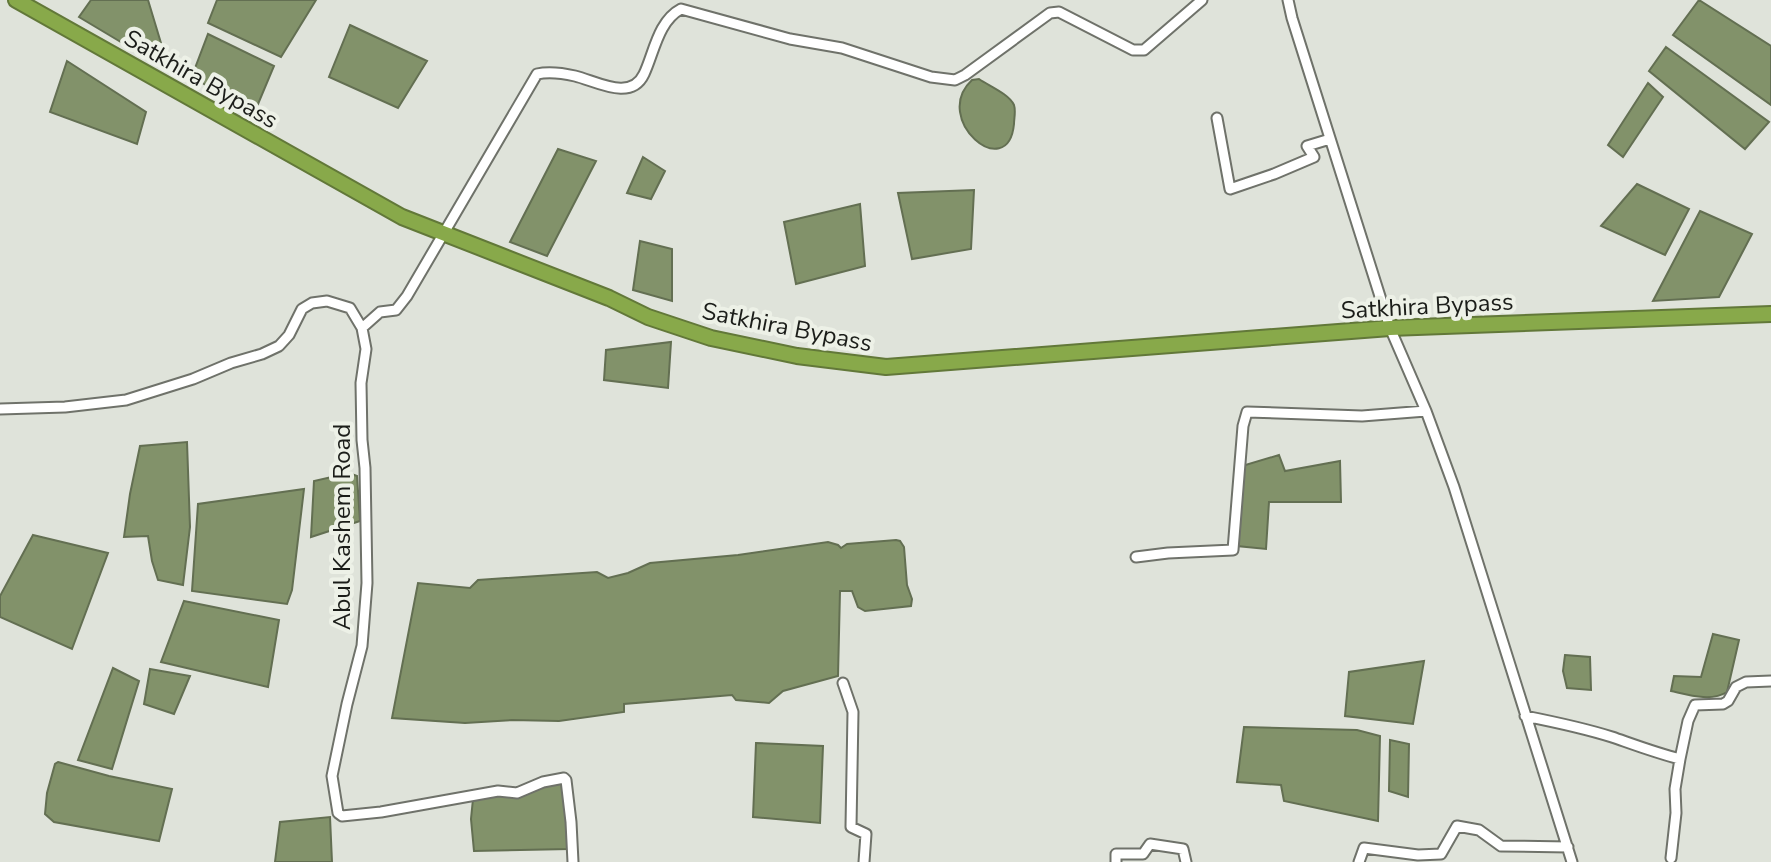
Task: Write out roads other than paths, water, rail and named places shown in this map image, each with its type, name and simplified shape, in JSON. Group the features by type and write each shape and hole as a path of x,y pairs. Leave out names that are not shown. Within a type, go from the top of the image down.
{"highway":[{"name":"Satkhira Bypass","path":"16,0 402,217 609,298 648,317 711,338 797,356 886,367 1390,328 1771,314"}],"street":[{"path":"1049,0 1055,12"},
{"path":"0,409 65,407 126,400 193,379 279,346 289,335 302,309 312,303 327,301 350,308 362,328 380,312 396,310 445,233 537,74 550,72 615,88 631,87 643,78 672,13 681,9 790,39 842,48 949,80 959,78 1050,13 1073,18 1139,51 1202,0"},
{"path":"1288,0 1390,328 1426,411 1454,487 1572,862"},
{"path":"1217,118 1230,189 1314,157 1307,146 1330,139"},
{"name":"Abul Kashem Road","path":"362,328 366,349 361,383 367,583 362,646 332,776 338,813 342,816 355,815 498,791 517,793 543,782 564,778 573,862"},
{"path":"1136,557 1233,550 1243,426 1247,412 1362,416 1426,411"},
{"path":"1671,858 1675,789 1688,721 1695,705 1723,704 1736,687 1746,682 1771,681"},
{"path":"843,683 853,712 851,827 866,834 864,862"},
{"path":"1525,716 1565,723 1680,759"},
{"path":"1359,862 1364,848 1418,855 1441,854 1457,826 1479,830 1501,846 1568,847"},
{"path":"1116,862 1116,854 1143,854 1150,844 1183,849 1186,862"}]}
